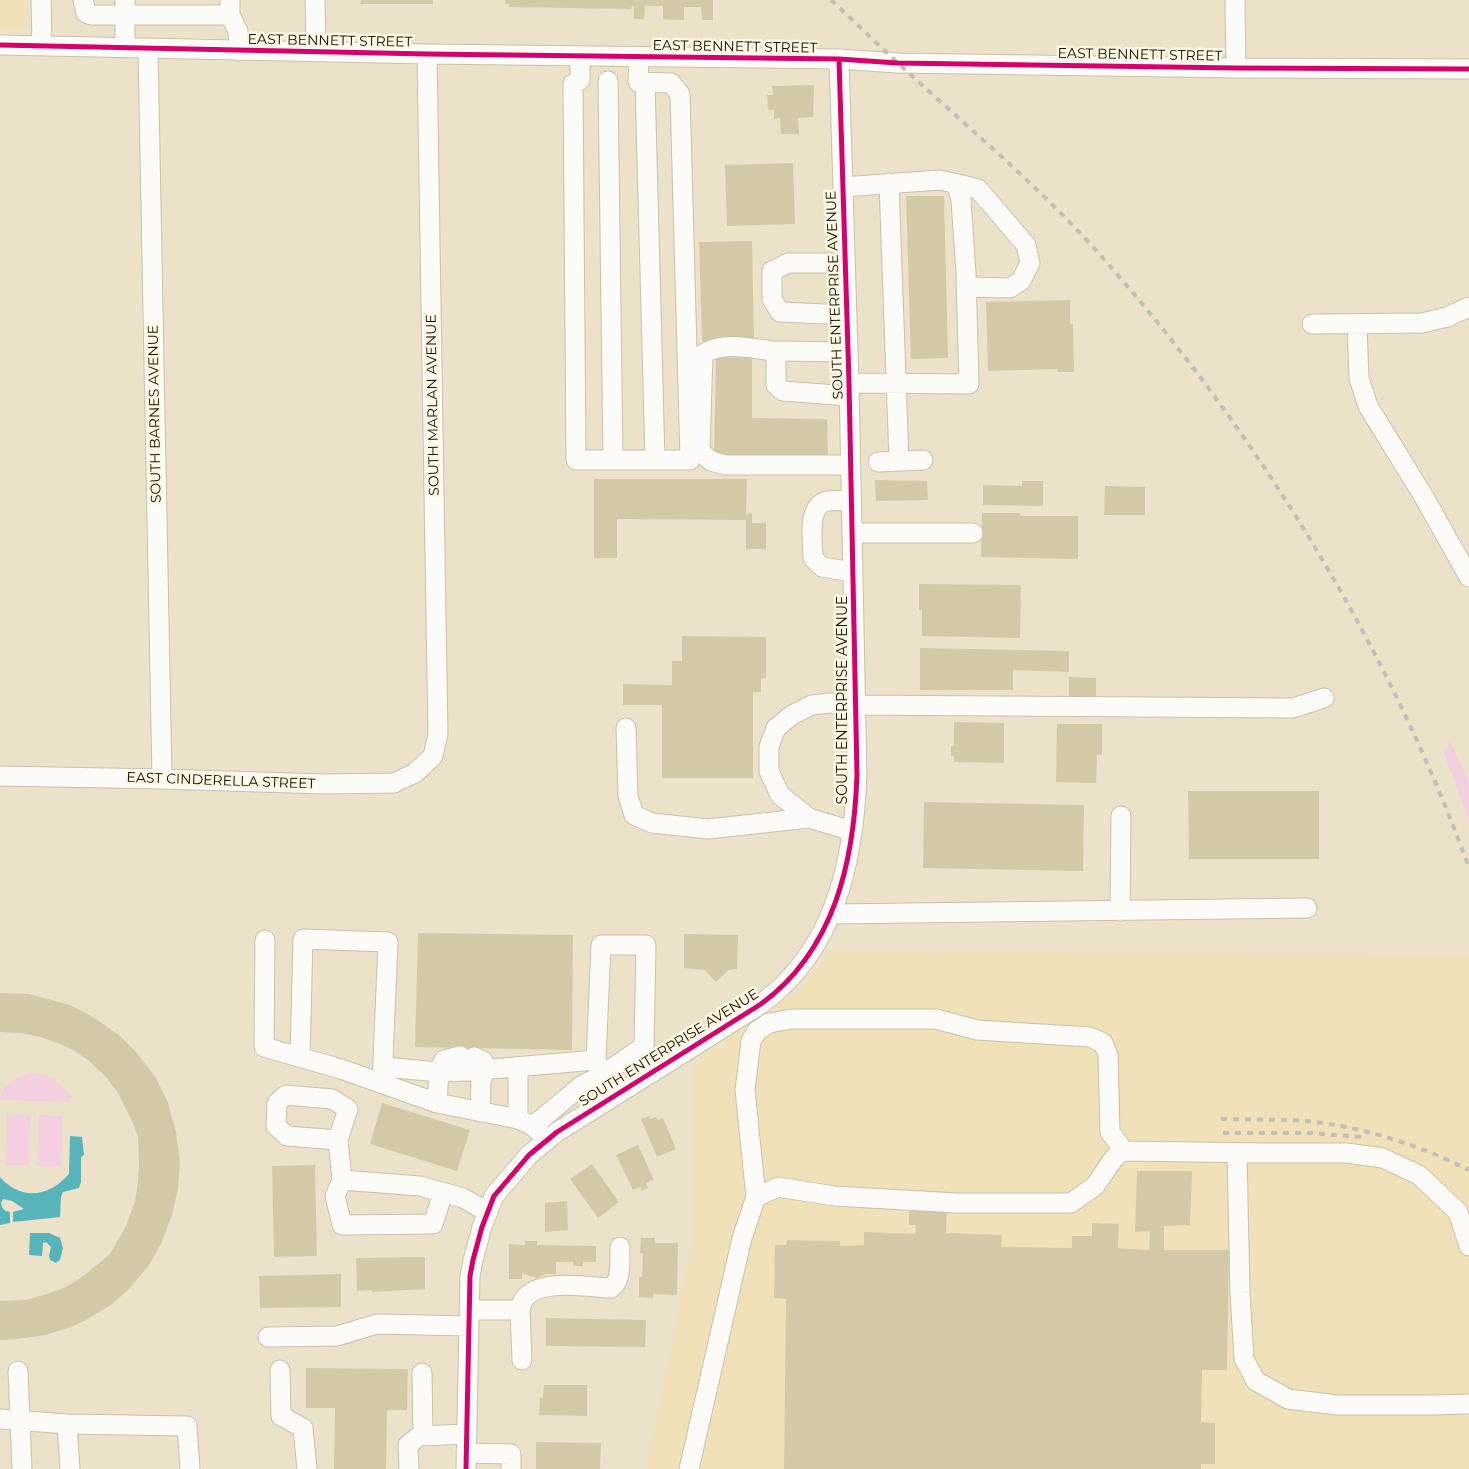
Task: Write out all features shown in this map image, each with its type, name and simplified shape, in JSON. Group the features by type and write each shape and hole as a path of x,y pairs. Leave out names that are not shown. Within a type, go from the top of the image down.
{"street":[{"path":"41,0 42,46"},
{"path":"83,0 86,13 91,15 125,7 230,7 238,31 239,50"},
{"path":"315,0 316,52"},
{"path":"1235,0 1236,68"},
{"path":"125,7 125,48"},
{"name":"EAST BENNETT STREET","path":"0,45 427,54 839,59 907,63 1469,69"},
{"name":"SOUTH BARNES AVENUE","path":"148,49 162,779"},
{"name":"SOUTH MARLAN AVENUE","path":"427,54 438,687 438,734 433,756"},
{"path":"580,56 580,80"},
{"path":"639,57 642,82 655,460"},
{"name":"SOUTH ENTERPRISE AVENUE","path":"466,1461 470,1276 482,1227 494,1196 516,1169 547,1140 774,995 807,959 820,938 832,914 845,868 852,831 857,775 849,390 839,59"},
{"path":"580,80 671,82 680,94 690,460 576,460 573,84 580,80"},
{"path":"608,81 613,460"},
{"path":"843,187 939,180 978,189 1026,245 1030,263 1020,282 1010,288 966,287"},
{"path":"889,183 899,461"},
{"path":"779,352 776,356 776,385 783,391 849,390 896,384 969,384 961,200 954,183"},
{"path":"845,263 788,263 772,271 772,299 780,312 846,315"},
{"path":"1312,324 1422,323 1447,317 1469,307"},
{"path":"1357,324 1359,378 1368,406 1424,497 1469,577"},
{"path":"848,352 787,350 779,352 727,346 711,349 703,354 700,451 711,461 725,465 850,465"},
{"path":"878,462 924,460"},
{"path":"851,501 826,502 818,506 812,519 813,558 822,567 853,572"},
{"path":"852,534 972,533"},
{"path":"852,831 809,818 780,795 769,771 770,748 776,728 812,705 829,703 856,706 1293,708 1324,698"},
{"path":"626,728 628,796 634,815 652,823 708,829 809,818"},
{"name":"EAST CINDERELLA STREET","path":"0,776 325,784 394,783 415,773 433,756"},
{"path":"1120,911 1122,816"},
{"path":"832,914 1307,908"},
{"path":"265,940 264,1048 341,1069 383,1075 439,1072 473,1061"},
{"path":"300,1057 303,940 388,942 383,1075"},
{"path":"525,1122 581,1086 599,1068 644,1046 646,946 601,945 599,1068 615,1096"},
{"path":"689,1469 742,1238 756,1197 746,1090 751,1041 758,1031 769,1022 792,1019 936,1018 977,1030 1090,1037 1103,1042 1108,1055 1110,1132 1124,1150"},
{"path":"437,1103 439,1072 444,1060 473,1061 518,1067 599,1068"},
{"path":"473,1061 482,1080 480,1112"},
{"path":"518,1067 525,1122"},
{"path":"383,1075 437,1103 525,1122 547,1140"},
{"path":"338,1140 342,1180 336,1196 342,1225 433,1224 443,1193"},
{"path":"756,1197 778,1187 834,1196 957,1203 1071,1203 1095,1186 1114,1158 1124,1150 1346,1153 1383,1158 1419,1175 1458,1212 1469,1246"},
{"path":"1237,1153 1240,1292 1244,1359 1256,1381 1288,1399 1338,1405 1469,1404"},
{"path":"342,1180 420,1186 463,1198 488,1212"},
{"path":"522,1360 520,1310 523,1300 533,1291 545,1286 611,1288 616,1285 618,1278 620,1247"},
{"path":"268,1337 337,1336 377,1324 468,1318 520,1310"},
{"path":"280,1370 281,1416 303,1428 307,1469"},
{"path":"18,1371 22,1469"},
{"path":"422,1373 423,1435"},
{"path":"0,1419 67,1424 187,1426 190,1469"},
{"path":"67,1424 70,1469"},
{"path":"409,1469 408,1445 419,1436 467,1434"},
{"path":"466,1461 511,1454 511,1469"}],"shaded area":[{"path":"0,0 26,0 27,29 0,29"},
{"path":"1450,741 1469,782 1469,822 1444,753"},
{"path":"830,952 1468,955 1469,1469 647,1469 693,1242 693,1063 800,990"},
{"path":"33,1073 45,1075 59,1083 71,1096 70,1102 0,1100 7,1085 22,1076"},
{"path":"7,1114 30,1115 29,1165 5,1165"},
{"path":"39,1115 63,1116 61,1167 37,1166"}],"water":[{"path":"70,1136 82,1137 84,1155 81,1157 81,1182 79,1188 63,1192 60,1217 13,1222 13,1212 24,1209 12,1201 3,1199 1,1205 6,1211 10,1212 10,1223 0,1225 0,1177 8,1185 26,1193 35,1193 53,1188 69,1174"},
{"path":"30,1233 49,1233 60,1238 63,1248 60,1260 56,1263 50,1260 51,1247 46,1242 43,1243 42,1256 29,1255"}],"building":[{"path":"361,0 433,0 433,4 360,4"},
{"path":"505,0 713,0 713,20 702,20 701,7 684,7 684,20 663,19 663,6 645,6 644,19 634,19 634,6 631,9 509,7 509,4 505,4"},
{"path":"814,85 813,117 798,118 799,134 781,134 780,118 774,119 774,110 768,110 767,95 773,95 772,86"},
{"path":"793,163 795,224 727,226 725,165"},
{"path":"906,196 944,196 948,358 911,359"},
{"path":"752,241 754,339 702,341 699,242"},
{"path":"1070,300 1070,324 1073,324 1074,372 1058,372 1057,369 988,371 986,302"},
{"path":"716,357 752,358 752,418 827,419 828,456 714,455"},
{"path":"594,479 747,479 746,514 752,513 752,523 766,523 766,549 746,549 746,520 617,519 617,558 594,558"},
{"path":"875,480 927,481 928,500 876,501"},
{"path":"1022,481 1043,481 1043,506 983,505 983,485 1022,486"},
{"path":"1105,486 1145,487 1145,515 1104,515"},
{"path":"982,513 1020,513 1020,516 1078,516 1078,559 981,557"},
{"path":"919,584 1021,585 1020,638 922,636"},
{"path":"682,636 766,637 766,678 761,679 761,692 753,692 753,778 662,778 662,705 623,705 623,684 672,685 672,661 682,661"},
{"path":"920,648 1069,651 1069,672 1013,670 1013,690 920,690"},
{"path":"1069,677 1096,678 1096,699 1069,698"},
{"path":"954,722 1004,723 1004,763 954,762 954,756 951,756 951,746 954,746"},
{"path":"1057,724 1102,724 1102,755 1097,755 1096,783 1056,782"},
{"path":"1188,791 1319,791 1319,859 1189,859"},
{"path":"924,802 1084,805 1083,871 923,868"},
{"path":"418,933 573,935 572,1050 415,1047"},
{"path":"684,934 738,935 737,969 728,970 716,982 705,970 684,968"},
{"path":"0,993 29,994 70,1005 93,1017 119,1035 137,1053 156,1078 168,1103 176,1132 180,1163 178,1189 172,1215 161,1244 149,1265 129,1289 111,1305 68,1328 42,1336 5,1340 0,1340 0,1301 25,1300 66,1287 86,1274 110,1254 125,1228 135,1202 139,1166 138,1137 133,1123 118,1093 106,1077 88,1060 58,1043 21,1033 0,1032"},
{"path":"382,1103 470,1130 457,1171 370,1144"},
{"path":"649,1116 650,1119 656,1117 658,1120 663,1118 676,1149 657,1157 641,1119"},
{"path":"638,1145 654,1180 646,1183 648,1188 642,1191 640,1187 633,1190 616,1155"},
{"path":"592,1164 619,1202 598,1218 570,1179"},
{"path":"315,1165 317,1256 274,1257 272,1166"},
{"path":"1137,1171 1192,1171 1190,1225 1164,1226 1164,1250 1229,1250 1227,1370 1202,1370 1201,1422 1215,1423 1215,1464 1201,1464 1201,1469 784,1469 786,1299 774,1298 775,1245 786,1245 787,1240 840,1241 840,1246 864,1245 864,1232 915,1234 916,1225 909,1225 909,1209 947,1208 946,1233 1002,1235 1001,1247 1072,1248 1072,1236 1092,1236 1092,1223 1119,1224 1118,1248 1149,1250 1150,1231 1135,1232"},
{"path":"567,1201 568,1230 545,1232 545,1203"},
{"path":"641,1238 655,1238 655,1243 678,1243 677,1295 653,1294 653,1298 639,1297 639,1277 642,1277 643,1254 640,1253"},
{"path":"525,1241 537,1241 537,1245 596,1246 596,1262 583,1262 583,1266 573,1266 573,1262 556,1262 556,1274 546,1274 537,1278 522,1273 522,1279 509,1279 509,1244 525,1245"},
{"path":"425,1257 425,1289 357,1291 356,1258"},
{"path":"341,1274 341,1307 260,1308 259,1276"},
{"path":"546,1318 646,1320 645,1347 546,1346"},
{"path":"306,1368 408,1369 407,1410 387,1410 386,1469 334,1469 335,1408 306,1408"},
{"path":"544,1385 587,1385 587,1416 539,1415 540,1398 543,1398"},
{"path":"536,1442 601,1443 600,1469 536,1469"}],"railway":[{"path":"831,0 1048,200 1094,248 1152,316 1208,388 1261,463 1311,540 1357,620 1399,702 1436,784 1469,868"},
{"path":"1221,1119 1305,1121 1347,1127 1389,1138 1430,1152 1469,1170"},
{"path":"1223,1133 1309,1133 1361,1137"}],"cycle path":[{"path":"0,45 427,54 839,59 897,63 1469,69"},
{"path":"466,1469 470,1276 482,1227 494,1196 529,1155 557,1132 761,1004 786,982 807,958 823,930 836,901 845,871 851,839 857,775 849,383 839,59"}]}
